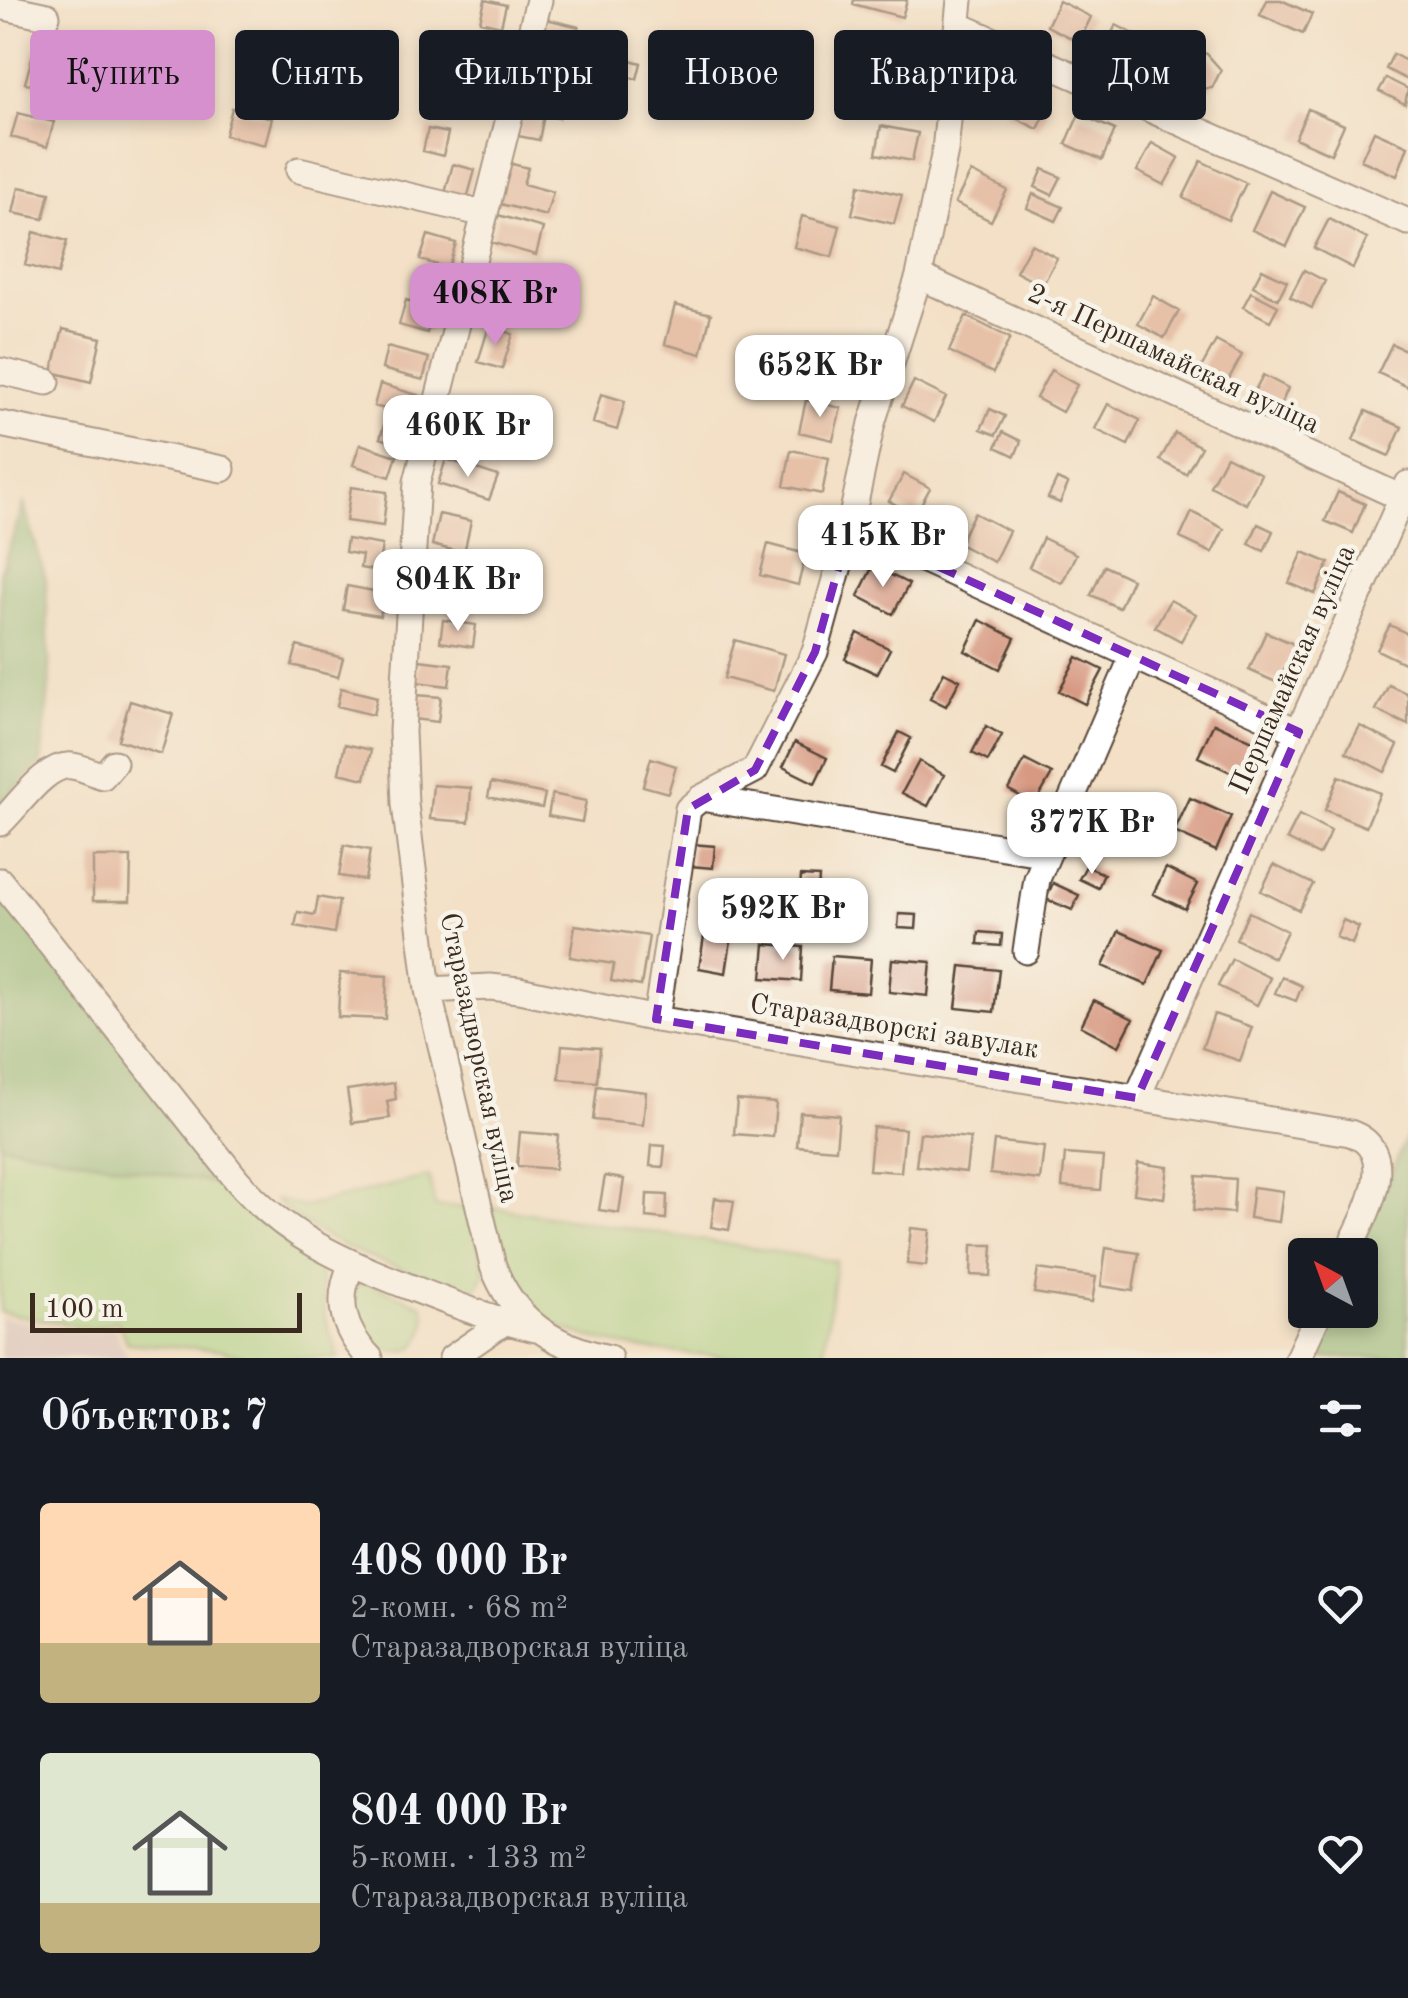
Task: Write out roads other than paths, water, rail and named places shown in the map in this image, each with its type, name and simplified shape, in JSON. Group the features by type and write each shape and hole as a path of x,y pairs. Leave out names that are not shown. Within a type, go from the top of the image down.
{"street":[{"name":"Старазадворская вуліца","path":"539,0 414,505 402,768 428,990 488,1251 503,1290 536,1330 569,1348 609,1358"},
{"path":"0,6 48,16"},
{"path":"656,1018 688,809 755,770 815,652 850,526 872,423 919,276 945,151 960,13 1408,222"},
{"path":"300,170 485,214"},
{"name":"2-я Першамайская вуліца","path":"919,276 1405,491"},
{"path":"0,371 47,382"},
{"path":"0,424 222,469"},
{"name":"Першамайская вуліца","path":"1137,1098 1405,491"},
{"path":"850,526 1299,732"},
{"path":"1026,951 1037,879 1133,656"},
{"path":"0,823 44,774 70,765 102,776 114,763"},
{"path":"701,798 1047,854"},
{"path":"0,881 251,1196 293,1233 352,1264 504,1322 536,1330"},
{"name":"Старазадворскі завулак","path":"428,990 518,990 656,1018 1350,1134 1366,1142 1377,1162 1374,1190 1353,1238"},
{"path":"352,1264 342,1289 342,1310 355,1340 370,1358"},
{"path":"452,1358 504,1322"},
{"path":"1298,1358 1312,1328"}]}
